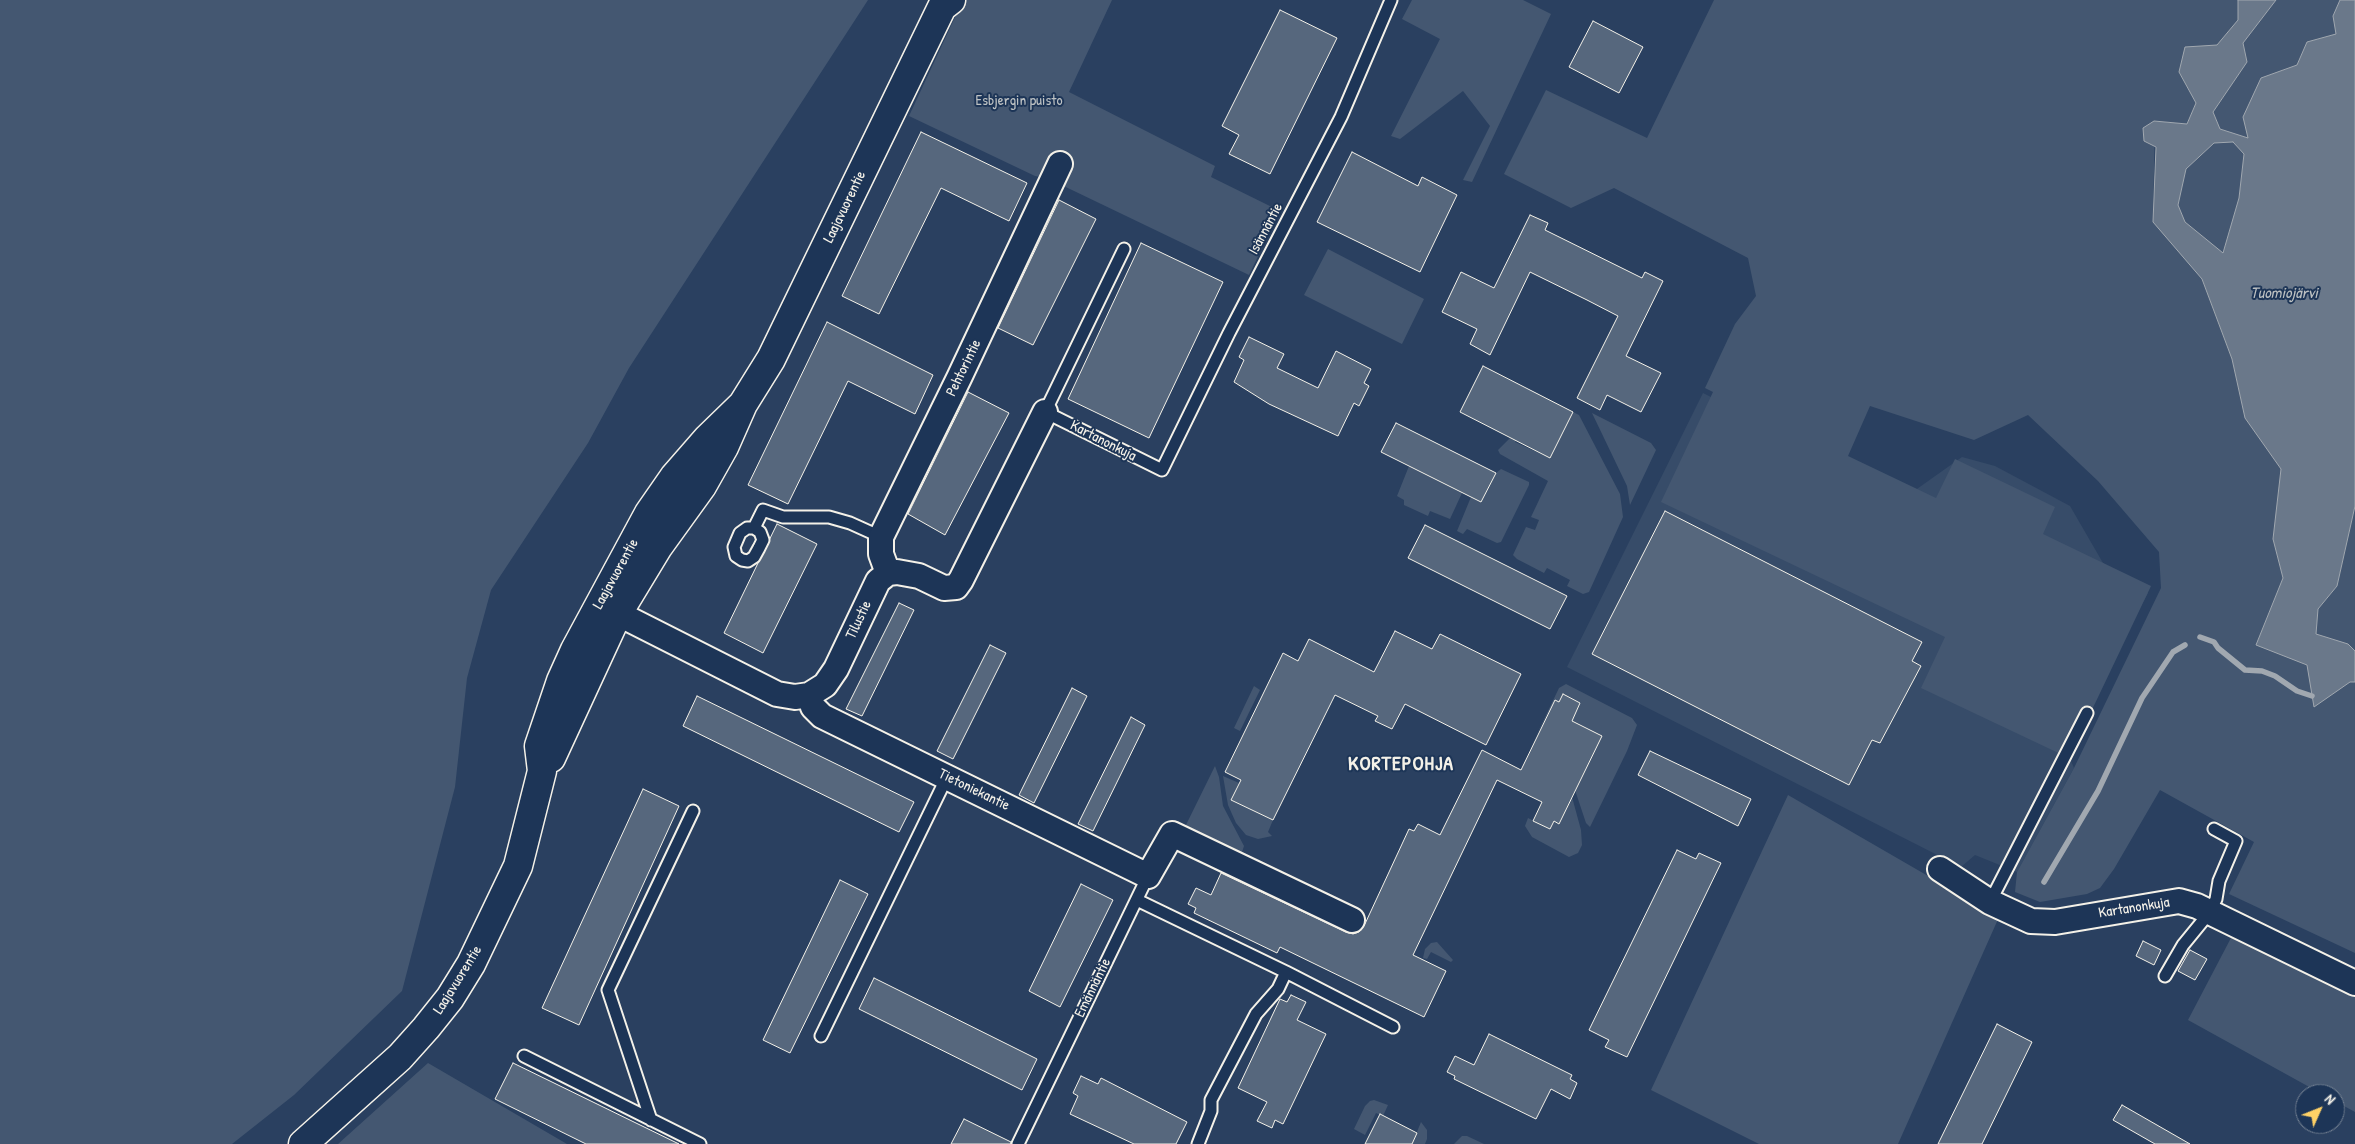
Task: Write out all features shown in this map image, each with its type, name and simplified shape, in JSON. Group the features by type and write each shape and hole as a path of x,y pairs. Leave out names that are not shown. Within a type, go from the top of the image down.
{"main road":[{"name":"Laajavuorentie","path":"303,1144 400,1057 450,998 471,964 518,866 542,771 539,746 561,681 609,609 649,513 674,477 708,438 743,404 771,358 945,2"}],"street":[{"name":"Pehtorintie","path":"881,537 1060,164"},
{"path":"881,537 881,554 888,573 897,572 918,576 944,588 956,587 1045,412"},
{"name":"Tilustie","path":"809,695 825,685 836,669 878,581 888,573"},
{"path":"609,609 777,694 795,697 809,695"},
{"name":"Tietoniekantie","path":"809,695 813,706 822,716 1148,876"},
{"name":"Emännäntie","path":"1148,876 1172,834 1352,920"},
{"name":"Kartanonkuja","path":"1940,869 1990,902 2031,921 2055,922 2179,902 2197,906 2355,984"}],"lane":[{"name":"Isännäntie","path":"1162,470 1229,333 1341,118 1391,0"},
{"path":"1045,412 1124,249"},
{"name":"Kartanonkuja","path":"1045,412 1162,470"},
{"path":"754,528 763,510 783,517 829,517 850,523 881,537"},
{"path":"1990,902 2087,713"},
{"path":"821,1036 947,777"},
{"path":"651,1120 608,990 693,811"},
{"path":"2165,976 2183,945 2210,912 2216,899 2219,881 2236,841 2214,829"},
{"name":"Emännäntie","path":"1018,1144 1148,876"},
{"path":"1137,900 1286,972 1393,1027"},
{"path":"1198,1144 1210,1111 1211,1100 1256,1014 1278,989 1286,972"},
{"path":"524,1056 700,1144"}],"shaded area":[{"path":"1703,393 1907,496 1962,457 1995,466 2070,506 2103,563 2148,593 2065,747 2074,768 2017,872 1975,855 1961,867 1567,667"}],"green space":[{"path":"0,0 868,0 629,368 588,443 491,590 467,678 455,787 402,991 294,1095 232,1144 0,1144"},
{"name":"Esbjergin puisto","path":"963,0 1112,0 1069,92 1215,166 1211,177 1280,211 1249,275 1047,178 1035,176 909,116"},
{"path":"1412,0 1523,0 1551,14 1472,182 1463,180 1490,126 1463,91 1400,139 1391,136 1440,39 1402,19"},
{"path":"1714,0 2238,0 2238,20 2217,45 2179,72 2196,103 2187,124 2155,121 2153,221 2202,279 2232,359 2245,418 2281,469 2273,539 2283,578 2256,645 2355,682 2355,953 2229,894 2254,842 2160,790 2114,869 2100,888 2087,894 2040,902 2015,892 2017,872 2074,768 2161,588 2159,552 2098,481 2028,415 1974,440 1870,406 1848,456 1936,498 1955,459 2055,507 2043,534 2151,586 2069,758 1921,688 1945,637 1661,502 1713,392 1705,388 1735,324 1756,296 1748,258 1614,188 1571,208 1504,174 1546,90 1647,138"},
{"path":"2276,0 2340,0 2333,16 2336,34 2307,42 2297,65 2261,78 2248,138 2220,129 2213,112 2247,62 2243,43"},
{"path":"2233,142 2244,154 2239,198 2223,254 2185,222 2178,205 2186,169 2214,143"},
{"path":"1328,249 1424,299 1402,344 1304,295"},
{"path":"1534,392 1539,394 1515,442 1550,458 1573,412 1579,415 1620,494 1623,517 1589,592 1583,594 1567,586 1570,580 1547,568 1544,573 1513,555 1526,527 1535,530 1539,520 1531,517 1548,481 1500,454 1498,450 1511,437"},
{"path":"1592,413 1651,443 1656,450 1630,505 1627,486"},
{"path":"1409,466 1462,493 1450,519 1430,511 1428,516 1404,505 1404,500 1397,496"},
{"path":"1501,469 1529,482 1529,485 1501,542 1497,543 1467,529 1463,534 1457,531 1471,497 1481,502 1496,473"},
{"path":"2355,506 2355,651 2348,644 2316,634 2318,609 2337,586"},
{"path":"1566,684 1632,718 1637,725 1627,751 1590,827 1586,823 1575,790 1569,727 1580,703 1563,695 1559,702 1555,700 1536,736 1559,688"},
{"path":"1254,686 1260,690 1240,731 1234,728"},
{"path":"1215,766 1219,777 1223,806 1244,846 1241,855 1184,829"},
{"path":"1223,776 1239,783 1232,800 1273,820 1268,832 1272,836 1258,839 1246,835 1236,823 1228,805"},
{"path":"1788,795 1999,917 1898,1144 1759,1144 1651,1090"},
{"path":"1572,797 1581,830 1582,845 1578,853 1569,857 1532,837 1525,826 1528,818 1550,829 1554,821 1559,823"},
{"path":"2232,936 2355,995 2355,1112 2345,1106 2345,1084 2304,1084 2188,1020"},
{"path":"1437,942 1453,960 1451,962 1431,952 1427,959 1423,958 1425,949 1431,943"},
{"path":"428,1063 567,1144 338,1144"},
{"path":"1374,1100 1388,1105 1383,1116 1376,1113 1365,1135 1354,1129 1365,1106"},
{"path":"1421,1122 1427,1130 1425,1144 1412,1144"},
{"path":"1462,1136 1467,1136 1484,1144 1454,1144"}],"water":[{"name":"Tuomiojärvi","path":"2238,0 2276,0 2243,43 2247,62 2213,112 2220,129 2248,138 2243,117 2261,78 2297,65 2307,42 2336,34 2333,16 2340,0 2355,0 2355,506 2337,586 2318,609 2316,634 2348,644 2355,651 2355,682 2350,682 2314,707 2307,665 2256,645 2283,578 2273,539 2281,469 2245,418 2232,359 2202,279 2153,222 2156,147 2144,141 2143,128 2154,121 2187,124 2196,103 2179,72 2185,47 2217,45 2238,20","holes":["2233,142 2244,154 2239,198 2223,253 2185,222 2178,205 2186,169 2214,143"]}],"building":[{"path":"1280,10 1337,38 1270,174 1229,154 1239,135 1222,126"},
{"path":"1593,21 1643,47 1619,93 1569,67"},
{"path":"921,132 1027,183 1009,221 941,188 879,314 842,296"},
{"path":"1352,152 1418,186 1422,177 1457,195 1420,272 1317,222"},
{"path":"1059,200 1096,219 1033,345 998,328"},
{"path":"1530,215 1548,223 1545,230 1642,278 1645,272 1663,281 1626,356 1661,373 1641,412 1607,395 1600,410 1577,398 1618,316 1587,300 1530,272 1490,355 1470,344 1477,329 1442,312 1461,272 1494,288"},
{"path":"1141,243 1223,282 1149,438 1068,399"},
{"path":"827,322 933,375 915,414 848,381 788,504 748,485"},
{"path":"1249,337 1284,354 1277,368 1318,388 1336,351 1371,369 1364,383 1369,386 1359,406 1354,403 1338,436 1269,404 1234,382 1244,360 1239,357"},
{"path":"1483,366 1573,412 1550,458 1460,412"},
{"path":"968,392 1009,413 945,535 908,514"},
{"path":"1396,423 1496,473 1481,502 1381,452"},
{"path":"1665,511 1922,642 1912,661 1921,666 1880,743 1872,740 1849,785 1592,654"},
{"path":"777,524 817,544 763,653 724,633"},
{"path":"1425,525 1567,596 1550,629 1408,558"},
{"path":"899,603 914,610 862,716 846,709"},
{"path":"1395,631 1432,649 1440,634 1521,674 1486,745 1405,704 1392,729 1375,721 1378,716 1335,695 1273,820 1231,800 1241,780 1225,772 1283,653 1298,661 1309,639 1374,672"},
{"path":"990,645 1006,653 953,759 937,751"},
{"path":"1072,688 1087,696 1034,803 1019,795"},
{"path":"1563,694 1580,703 1572,721 1602,736 1559,824 1554,821 1550,829 1533,821 1542,802 1497,780 1413,955 1446,971 1424,1017 1280,947 1277,953 1194,913 1196,908 1188,904 1196,888 1211,895 1221,873 1346,932 1353,934 1359,932 1364,926 1409,829 1414,831 1418,824 1440,835 1482,750 1521,770 1555,700 1559,702"},
{"path":"697,696 914,802 899,832 683,726"},
{"path":"1131,717 1145,725 1093,831 1078,824"},
{"path":"1650,751 1751,799 1738,826 1638,775"},
{"path":"643,789 679,806 579,1025 542,1008"},
{"path":"1677,850 1696,859 1699,853 1721,863 1627,1057 1605,1047 1609,1040 1589,1030"},
{"path":"840,880 868,894 790,1053 763,1040"},
{"path":"1081,884 1113,900 1060,1007 1029,991"},
{"path":"2143,941 2161,950 2154,965 2136,956"},
{"path":"2190,950 2207,959 2195,980 2178,971"},
{"path":"874,978 1037,1059 1022,1090 859,1009"},
{"path":"1291,995 1306,1002 1297,1020 1326,1034 1283,1124 1275,1120 1272,1128 1257,1121 1267,1102 1238,1088 1280,999 1287,1002"},
{"path":"1997,1024 2032,1042 1982,1144 1938,1144"},
{"path":"1489,1034 1572,1075 1570,1079 1577,1083 1570,1099 1551,1089 1536,1119 1454,1079 1455,1076 1447,1072 1455,1056 1474,1065"},
{"path":"513,1063 679,1144 586,1144 495,1099"},
{"path":"1081,1076 1098,1084 1101,1078 1187,1122 1176,1144 1134,1144 1070,1114 1078,1096 1073,1093"},
{"path":"2122,1105 2190,1144 2155,1144 2113,1120"},
{"path":"1380,1114 1417,1133 1412,1144 1365,1144"},
{"path":"964,1119 1011,1142 1011,1144 951,1144"}],"waterway":[{"path":"2200,637 2214,642 2218,648 2245,670 2262,671 2275,676 2297,691 2312,696"},
{"path":"2044,882 2098,791 2142,698 2173,652 2185,645"}],"district":[{"name":"KORTEPOHJA","path":"1401,765"}]}
